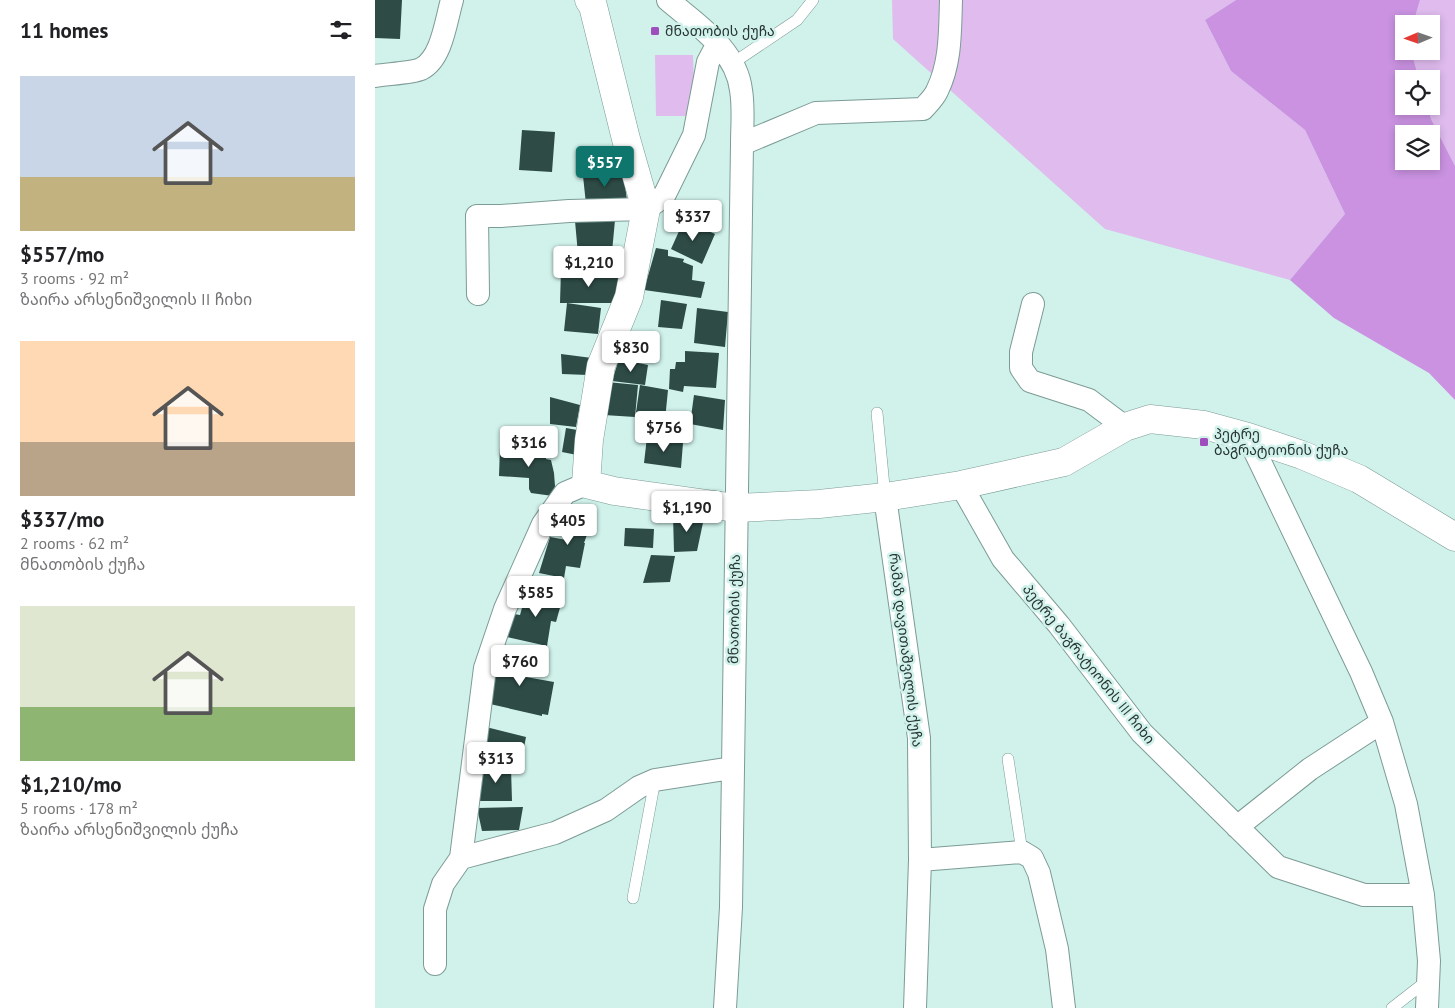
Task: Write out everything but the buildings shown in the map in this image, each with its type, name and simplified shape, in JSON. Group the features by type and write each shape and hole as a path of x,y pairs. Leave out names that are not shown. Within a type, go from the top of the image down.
{"street":[{"path":"375,76 421,69 434,58 440,46 452,0"},
{"path":"586,484 589,440 601,366 629,297 646,209 626,139 593,6 589,0"},
{"name":"მნათობის ქუჩა","path":"668,0 718,44 733,63 741,89 742,144 731,907 725,1008"},
{"path":"742,144 816,113 923,109 937,93 946,66 950,37 951,0"},
{"path":"478,294 477,216 646,209 664,196 693,135 708,62 718,44"},
{"path":"1033,304 1021,352 1021,368 1031,381 1089,400 1125,427"},
{"path":"435,964 435,909 443,884 461,858 485,668 505,609 543,524 565,493 586,484 614,492 736,508 819,504 885,497 961,485 1064,462 1125,427 1150,419 1204,425 1302,454 1359,479 1455,537"},
{"path":"1247,437 1361,672 1381,722 1406,804 1423,895 1429,961 1427,1008"},
{"name":"პეტრე ბაგრატიონის III ჩიხი","path":"961,485 1003,560 1059,625 1141,733 1278,867 1364,895 1423,895"},
{"name":"რამაზ დავითაშვილის ქუჩა","path":"885,497 919,738 920,860 915,1008"},
{"path":"1237,827 1310,769 1381,722"},
{"path":"461,858 555,833 605,810 639,787 655,780 732,768"},
{"path":"920,860 1022,852 1032,858 1039,873 1057,949 1064,1008"}],"lane":[{"path":"733,63 797,20 813,0"},
{"name":"რამაზ დავითაშვილის ქუჩა","path":"877,413 885,497"},
{"path":"1008,759 1022,852"},
{"path":"633,898 655,780"},
{"path":"1393,1008 1428,980"}],"shaded area":[{"path":"892,0 1236,0 1205,20 1231,71 1305,130 1345,214 1290,280 1105,229 893,39"},
{"path":"1236,0 1420,0 1416,15 1395,15 1395,60 1414,60 1416,70 1395,70 1395,115 1430,115 1434,125 1395,125 1395,170 1440,170 1440,137 1455,166 1455,400 1429,373 1334,318 1290,280 1345,214 1305,130 1231,71 1205,20"},
{"path":"1420,0 1455,0 1455,166 1440,137 1440,125 1434,125 1430,115 1440,115 1440,70 1416,70 1414,60 1440,60 1440,15 1416,15"},
{"path":"655,55 693,55 695,116 656,116"}],"place":[{"name":"მნათობის ქუჩა","path":"655,31"},
{"name":"პეტრე ბაგრატიონის ქუჩა","path":"1204,442"}]}
